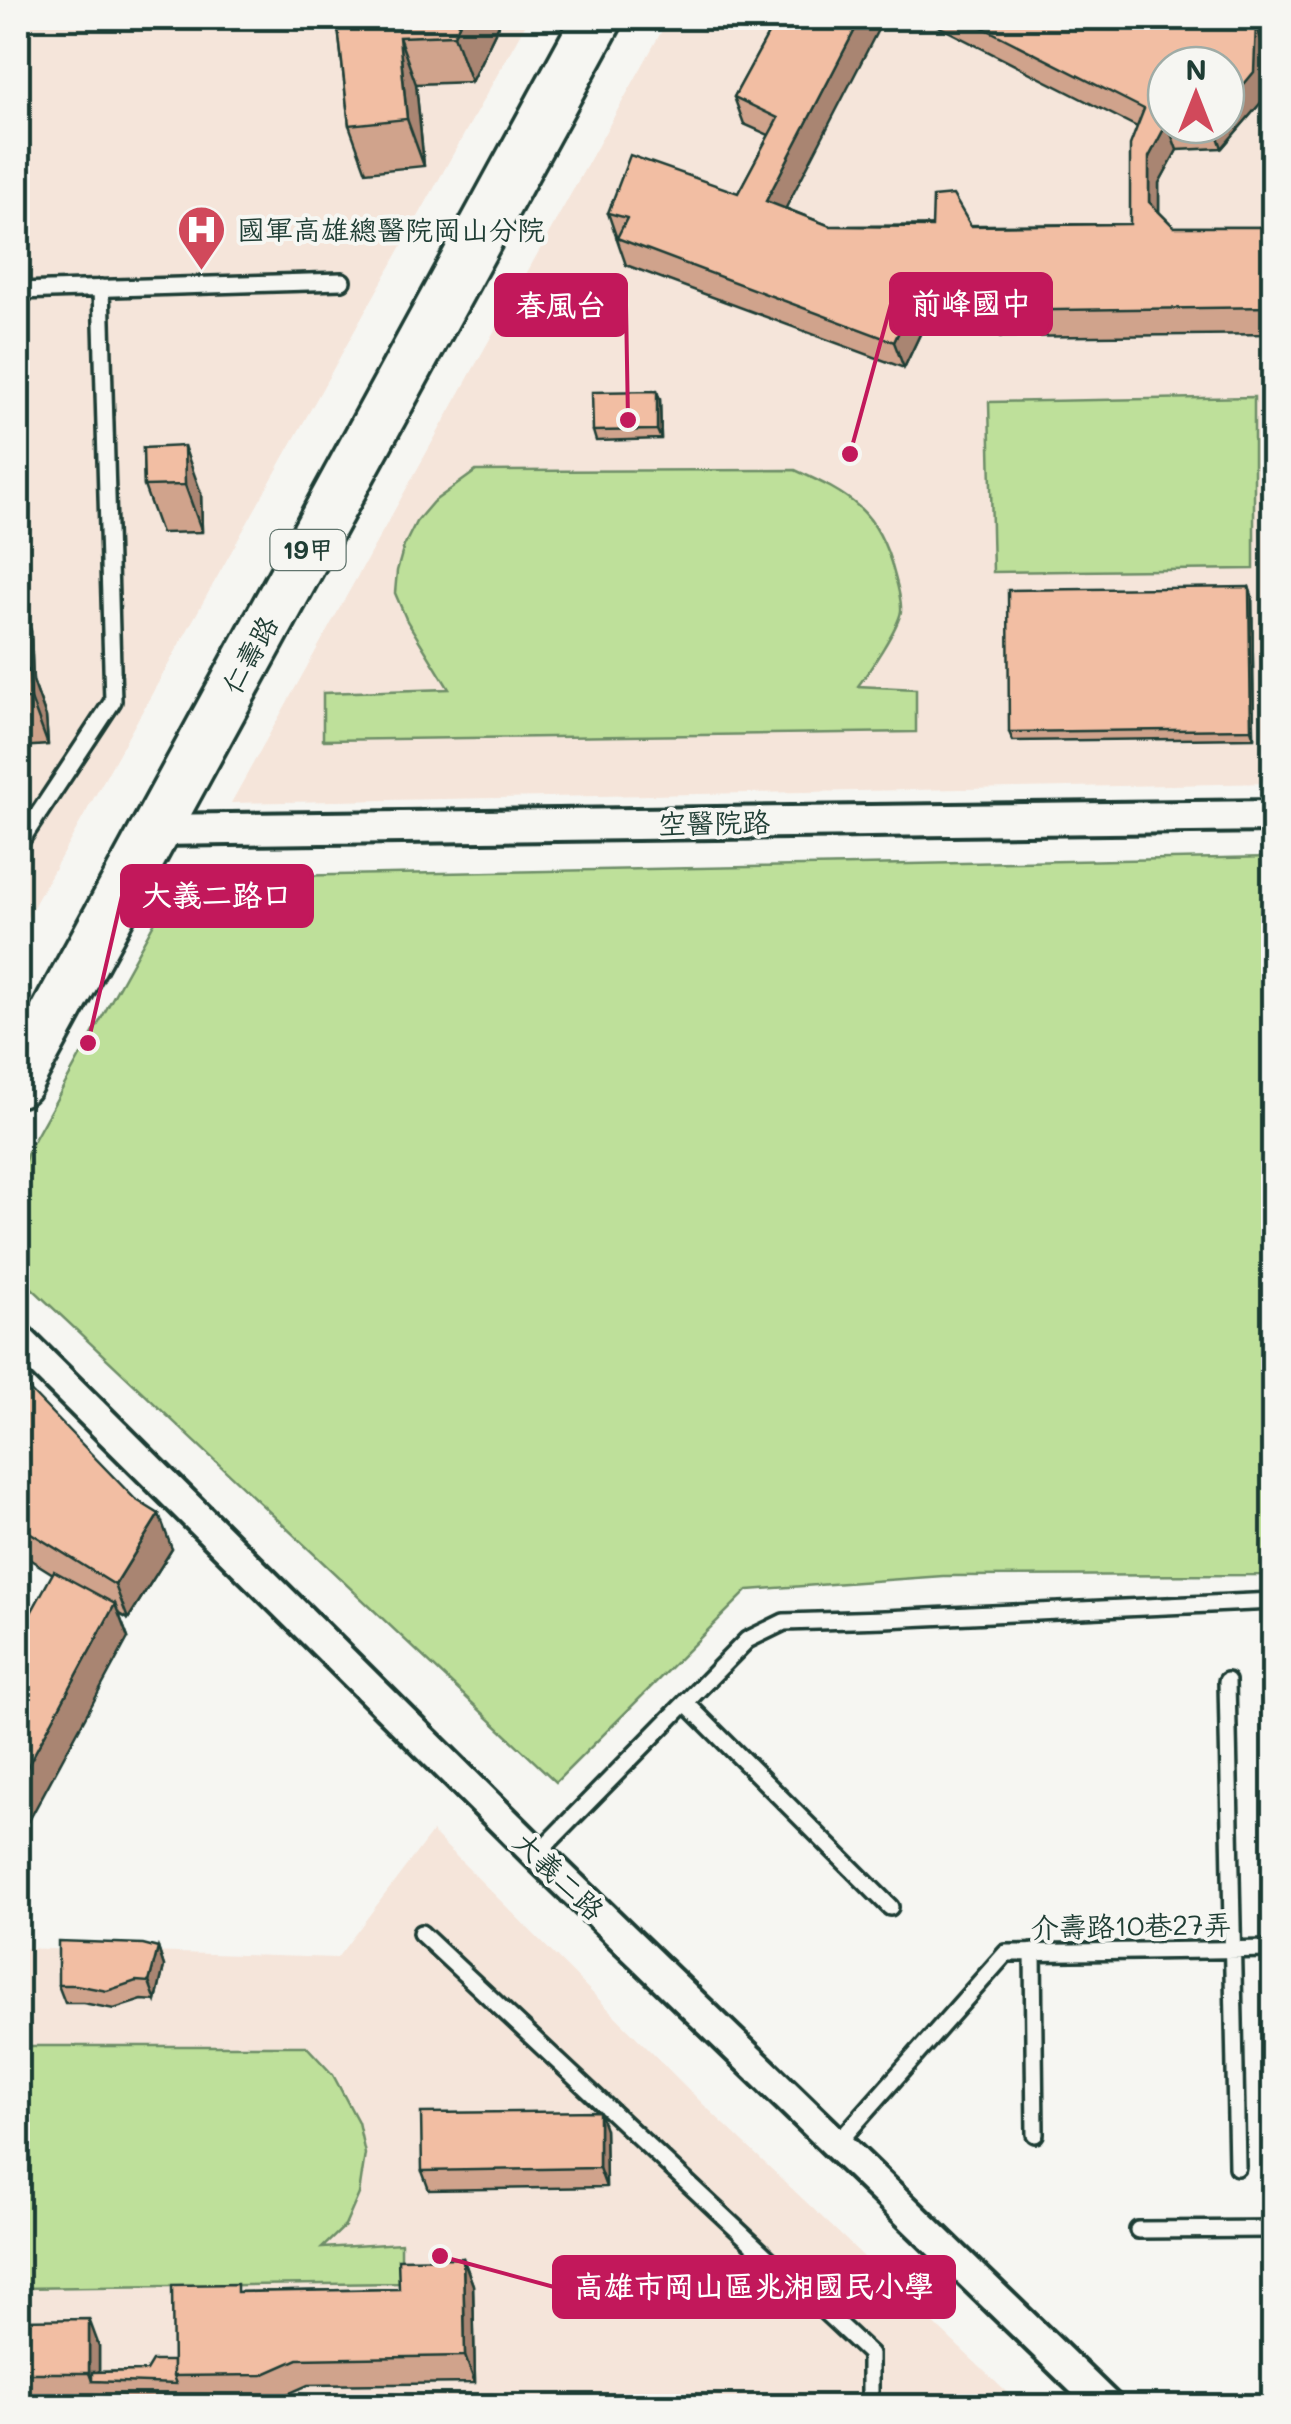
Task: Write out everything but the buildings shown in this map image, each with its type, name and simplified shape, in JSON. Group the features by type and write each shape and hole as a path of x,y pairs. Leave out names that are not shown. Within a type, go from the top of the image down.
{"main road":[{"name":"仁壽路","path":"18,1082 598,18"}],"street":[{"name":"空醫院路","path":"155,830 1274,816"},
{"name":"大義二路","path":"18,1339 537,1854 1107,2406"}],"lane":[{"path":"18,290 342,280"},
{"path":"18,845 112,701 101,288"},
{"path":"537,1854 747,1640 784,1622 1274,1601"},
{"path":"1226,1681 1237,2167"},
{"path":"686,1703 890,1907"},
{"path":"421,1934 870,2354 870,2406"},
{"name":"介壽路10巷27弄","path":"836,2145 1006,1952 1274,1948"},
{"path":"1032,1952 1035,2134"},
{"path":"1138,2230 1274,2229"}],"shaded area":[{"name":"國軍高雄總醫院岡山分院","path":"18,18 529,18 18,934"},
{"path":"669,18 1273,18 1273,783 231,803"},
{"path":"432,1832 704,2105 1021,2406 18,2406 18,1948 337,1958"}],"green space":[{"path":"1254,397 1254,569 993,572 989,402"},
{"path":"795,470 846,497 880,534 894,573 901,611 889,638 858,686 916,689 916,732 323,740 323,693 449,689 407,621 395,593 397,571 416,522 433,502 476,471"},
{"path":"1273,857 1273,1575 943,1576 748,1590 556,1782 18,1275 18,1181 29,1149 179,878"},
{"path":"18,2046 306,2046 333,2075 358,2122 365,2154 359,2194 345,2226 322,2248 401,2243 401,2283 18,2288"}],"place":[{"name":"國軍高雄總醫院岡山分院","path":"202,272"},
{"name":"春風台","path":"628,420"},
{"name":"前峰國中","path":"850,454"},
{"name":"大義二路口","path":"88,1043"},
{"name":"高雄市岡山區兆湘國民小學","path":"440,2256"}]}
